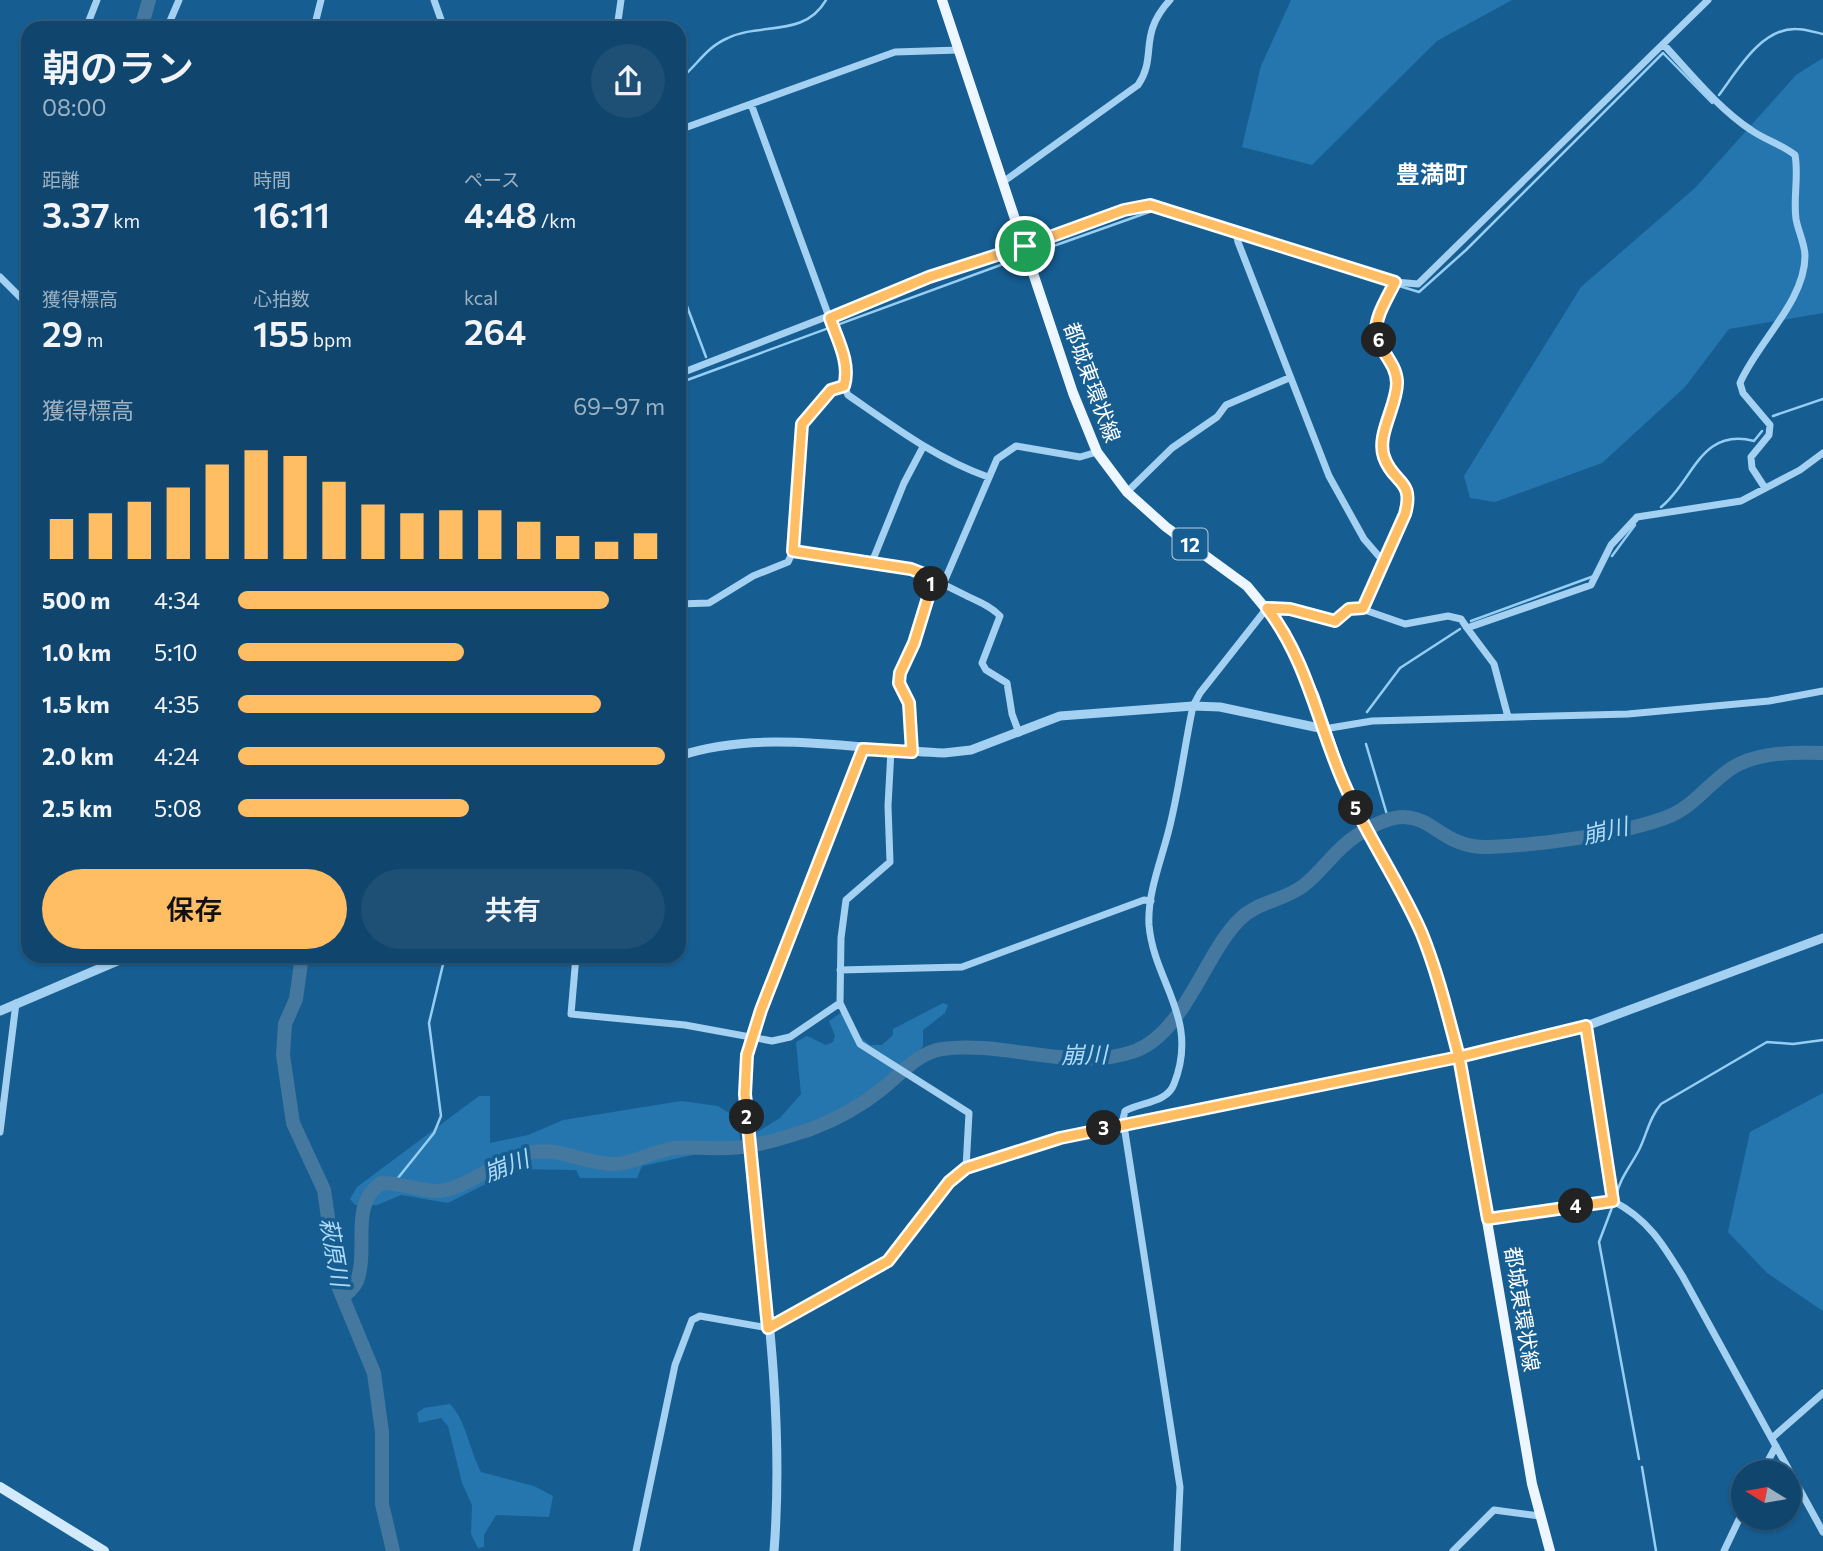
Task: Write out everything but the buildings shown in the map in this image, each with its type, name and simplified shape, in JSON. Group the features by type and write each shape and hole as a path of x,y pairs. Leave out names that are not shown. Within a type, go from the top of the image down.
{"main road":[{"name":"都城東環状線","path":"942,0 1073,393 1097,452 1127,492 1166,527 1247,586 1285,632 1301,662 1346,788 1425,943 1459,1057 1540,1516 1550,1551"},
{"path":"0,1487 104,1551"}],"street":[{"path":"89,21 97,0"},
{"path":"170,21 179,0"},
{"path":"316,21 321,0"},
{"path":"434,0 442,21"},
{"path":"618,21 621,0"},
{"path":"1003,182 1138,85 1146,67 1150,28 1170,0"},
{"path":"686,371 830,318 929,277 1139,205 1164,207 1395,282 1418,284 1425,281 1709,0"},
{"path":"1664,45 1715,99 1752,131 1784,146 1795,155 1796,219 1805,255 1801,276 1774,330 1756,350 1740,383 1743,393 1770,425 1769,435 1751,457 1752,468 1765,488"},
{"path":"686,127 895,52 959,50"},
{"path":"751,104 847,366 844,386 848,395 923,447 955,465 988,477"},
{"path":"1236,232 1289,378 1340,499 1364,539 1383,561"},
{"path":"0,277 21,298"},
{"path":"1363,608 1409,499 1406,486 1389,466 1383,450 1397,382 1394,366 1376,334 1379,318 1395,282"},
{"path":"1127,492 1172,448 1217,417 1226,405 1289,378"},
{"path":"686,604 709,603 753,576 788,562 793,551 802,424 831,390 844,386"},
{"path":"944,582 997,459 1016,446 1080,457 1097,452"},
{"path":"872,562 904,483 923,447"},
{"path":"1467,628 1591,584 1611,545 1637,517 1728,505 1800,470 1823,453"},
{"path":"793,551 911,569 944,582 993,609 1000,617 982,663 986,670 1007,683 1012,714 1019,733"},
{"path":"912,752 909,703 899,683 900,673 914,643 934,578"},
{"path":"1177,1551 1180,1487 1125,1111 1162,1099 1173,1088 1179,1060 1182,1023 1153,945 1149,924 1151,901 1172,818 1193,706 1267,608 1290,609 1335,621 1349,609 1363,608 1405,624 1448,616 1461,619 1494,664 1508,717"},
{"path":"686,755 741,743 912,752 971,750 1046,720 1072,714 1193,706 1220,707 1324,729 1372,721 1590,717 1674,711 1769,701 1823,691"},
{"path":"774,1551 779,1484 778,1434 745,1084 750,1037 863,749"},
{"path":"891,750 888,806 890,862 846,900 840,1003 860,1044 900,1072 969,1113 966,1168"},
{"path":"841,970 962,967 1144,900 1151,901"},
{"path":"636,1551 675,1365 692,1320 700,1317 768,1328 888,1261 949,1182 966,1168 1033,1144 1459,1057 1586,1026 1823,937"},
{"path":"0,1011 112,963"},
{"path":"575,963 571,1014 675,1024 772,1041 790,1037 840,1003"},
{"path":"0,1132 16,1003"},
{"path":"1586,1026 1613,1201"},
{"path":"1488,1219 1613,1201 1637,1215 1659,1237 1823,1532"},
{"path":"1767,1460 1774,1442 1823,1393"},
{"path":"1453,1551 1494,1510 1540,1516"},
{"path":"1724,1551 1734,1530"}],"shaded area":[{"path":"1291,0 1512,0 1437,41 1312,165 1242,147 1261,66"},
{"path":"1823,58 1823,313 1729,329 1685,387 1602,463 1495,502 1470,498 1464,476 1581,287 1695,188 1796,75"},
{"path":"943,1003 948,1005 945,1013 923,1030 923,1046 881,1088 817,1125 756,1149 754,1134 780,1118 801,1094 796,1042 807,1036 826,1045 833,1042 835,1036 829,1021 842,1012 857,1034 870,1045 882,1045 893,1035 893,1029"},
{"path":"1823,1093 1823,1311 1767,1273 1728,1232 1750,1132"},
{"path":"479,1096 490,1096 490,1143 528,1135 563,1120 681,1101 718,1106 737,1118 742,1152 702,1153 642,1166 637,1178 580,1178 576,1170 516,1169 448,1203 401,1195 377,1205 355,1205 350,1199 357,1187"},
{"path":"450,1404 464,1427 481,1472 534,1486 553,1496 549,1517 496,1515 484,1535 484,1547 478,1548 471,1534 472,1505 462,1483 448,1426 441,1418 419,1423 417,1413 424,1408"}],"waterway":[{"name":"萩原川","path":"143,21 149,0"},
{"path":"686,74 720,42 741,33 794,25 817,12 826,0"},
{"path":"1719,95 1742,63 1761,43 1772,36 1796,29 1823,34"},
{"path":"1031,254 1152,211 1419,292 1466,250 1663,53 1712,103"},
{"path":"686,380 1025,256"},
{"path":"686,304 706,357"},
{"path":"1773,416 1823,399"},
{"path":"1661,507 1709,449 1721,442 1736,439 1754,441 1762,431"},
{"path":"1612,556 1635,525"},
{"path":"1471,621 1594,576"},
{"path":"1367,712 1400,668 1460,629"},
{"path":"1366,744 1388,818"},
{"name":"崩川","path":"343,1297 356,1283 360,1268 365,1203 371,1192 381,1183 444,1190 464,1184 512,1158 534,1152 554,1152 614,1164 676,1148 731,1148 764,1143 811,1129 839,1117 874,1095 917,1060 942,1049 966,1047 1088,1059 1135,1051 1152,1041 1181,1010 1215,953 1239,920 1254,909 1303,886 1349,841 1380,822 1399,817 1414,818 1452,839 1469,845 1489,847 1582,837 1631,828 1672,815 1687,806 1729,770 1750,760 1787,753 1823,753"},
{"name":"萩原川","path":"301,963 296,999 285,1024 283,1055 293,1123 324,1190 338,1286 374,1373 382,1432 382,1504 393,1551"},
{"path":"394,1183 434,1133 441,1116 429,1023 443,963"},
{"path":"1616,1196 1661,1104 1767,1042 1793,1044 1823,1040"},
{"path":"1613,1205 1599,1242 1639,1459"},
{"path":"1642,1467 1656,1551"}],"district":[{"name":"豊満町","path":"1432,173"}],"route":[{"path":"1025,246 929,277 830,318 847,366 846,380 844,386 831,390 802,424 793,551 911,569 934,578 914,643 900,673 899,683 909,703 912,752 863,749 750,1037 745,1094 768,1328 888,1261 949,1182 966,1168 1020,1148 1111,1126 1331,1085 1459,1057 1488,1219 1613,1201 1586,1026 1459,1057 1434,965 1421,933 1346,788 1301,662 1285,632 1267,608 1290,609 1335,621 1349,609 1363,608 1405,514 1409,499 1406,486 1389,466 1383,450 1394,408 1397,382 1394,366 1376,334 1379,318 1395,282 1164,207 1150,205 1139,205 1025,246"}]}
